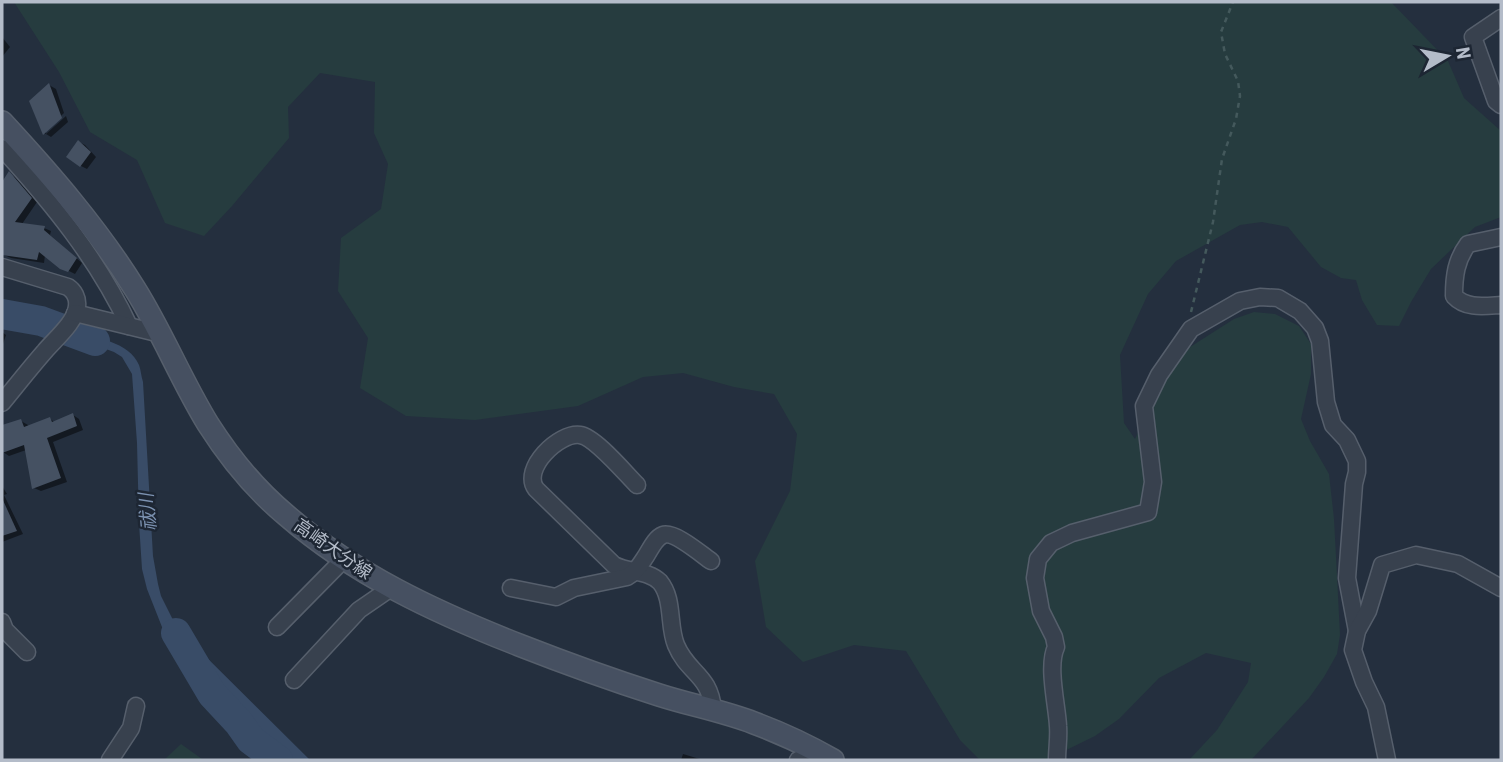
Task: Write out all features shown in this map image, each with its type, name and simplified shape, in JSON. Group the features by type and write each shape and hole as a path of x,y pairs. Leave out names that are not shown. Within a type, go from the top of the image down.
{"main road":[{"name":"高崎大分線","path":"2,122 45,169 129,279 207,422 234,459 257,487 285,514 343,560 422,604 491,634 567,664 752,722 784,735 816,757"}],"street":[{"path":"1501,18 1474,37 1496,101 1501,105"},
{"path":"2,148 72,232 105,281 129,326"},
{"path":"1501,237 1468,244 1460,255 1454,277 1454,296 1461,303 1501,306"},
{"path":"2,268 72,290 78,307 61,335 2,403"},
{"path":"1057,760 1058,730 1052,669 1056,647 1041,611 1035,579 1038,559 1051,543 1072,533 1148,512 1153,482 1144,406 1159,375 1191,329 1240,301 1260,297 1278,298 1300,311 1315,328 1320,341 1326,402 1333,425 1347,440 1357,461 1347,578 1357,631"},
{"path":"74,316 161,334"},
{"path":"637,485 593,441 583,435 566,437 550,448 538,462 531,478 536,489 614,565 653,576 666,591 675,643 683,658 705,683 712,696 713,710"},
{"path":"511,587 556,597 574,588 621,579 635,572 656,540 667,534 676,537 711,561"},
{"path":"1387,760 1376,707 1353,650 1357,631 1368,611 1382,565 1416,555 1458,564 1501,588"},
{"path":"277,627 343,560"},
{"path":"294,680 359,610 391,588"},
{"path":"2,622 5,630 27,652"},
{"path":"110,760 131,729 136,706"}],"path":[{"path":"1191,329 1191,309 1213,222 1222,159 1236,119 1240,96 1238,81 1225,54 1222,32 1233,2"}],"green space":[{"path":"14,2 1391,2 1448,61 1464,98 1501,131 1501,217 1475,227 1431,269 1399,326 1377,325 1362,300 1356,280 1341,278 1321,267 1288,227 1262,222 1240,225 1176,261 1148,294 1120,355 1124,423 1135,439 1168,372 1187,349 1234,319 1254,312 1275,314 1299,326 1311,344 1311,374 1301,419 1329,474 1340,635 1337,654 1309,698 1251,760 1189,760 1217,730 1248,682 1251,663 1206,653 1159,678 1119,719 1095,736 1046,760 980,760 960,740 906,651 854,645 803,662 766,627 755,561 790,491 797,434 774,394 734,387 683,373 643,377 578,406 475,420 406,416 360,388 368,338 338,291 341,238 381,209 388,164 374,133 375,82 320,73 288,107 289,138 204,236 165,223 137,160 90,132 59,72"},
{"path":"181,744 202,759 203,760 164,760"}],"water":[{"path":"72,329 119,346 128,351 139,365 143,382 153,556 161,596 175,624 310,760 288,760 240,714 173,643 162,627 142,569 132,374 122,357 68,335"}],"building":[{"path":"49,83 62,118 43,135 29,101"},
{"path":"78,140 91,152 80,167 66,157"},
{"path":"9,171 32,198 15,222 45,226 44,230 77,258 68,272 39,252 37,260 2,255 2,182"},
{"path":"73,413 77,426 47,438 61,478 32,489 24,445 2,453 2,425 21,419 24,427 50,417 52,422"},
{"path":"2,498 17,531 2,536"}],"waterway":[{"name":"祓川","path":"2,314 41,321 95,341"},
{"name":"祓川","path":"176,633 212,694 251,740 278,760"}]}
